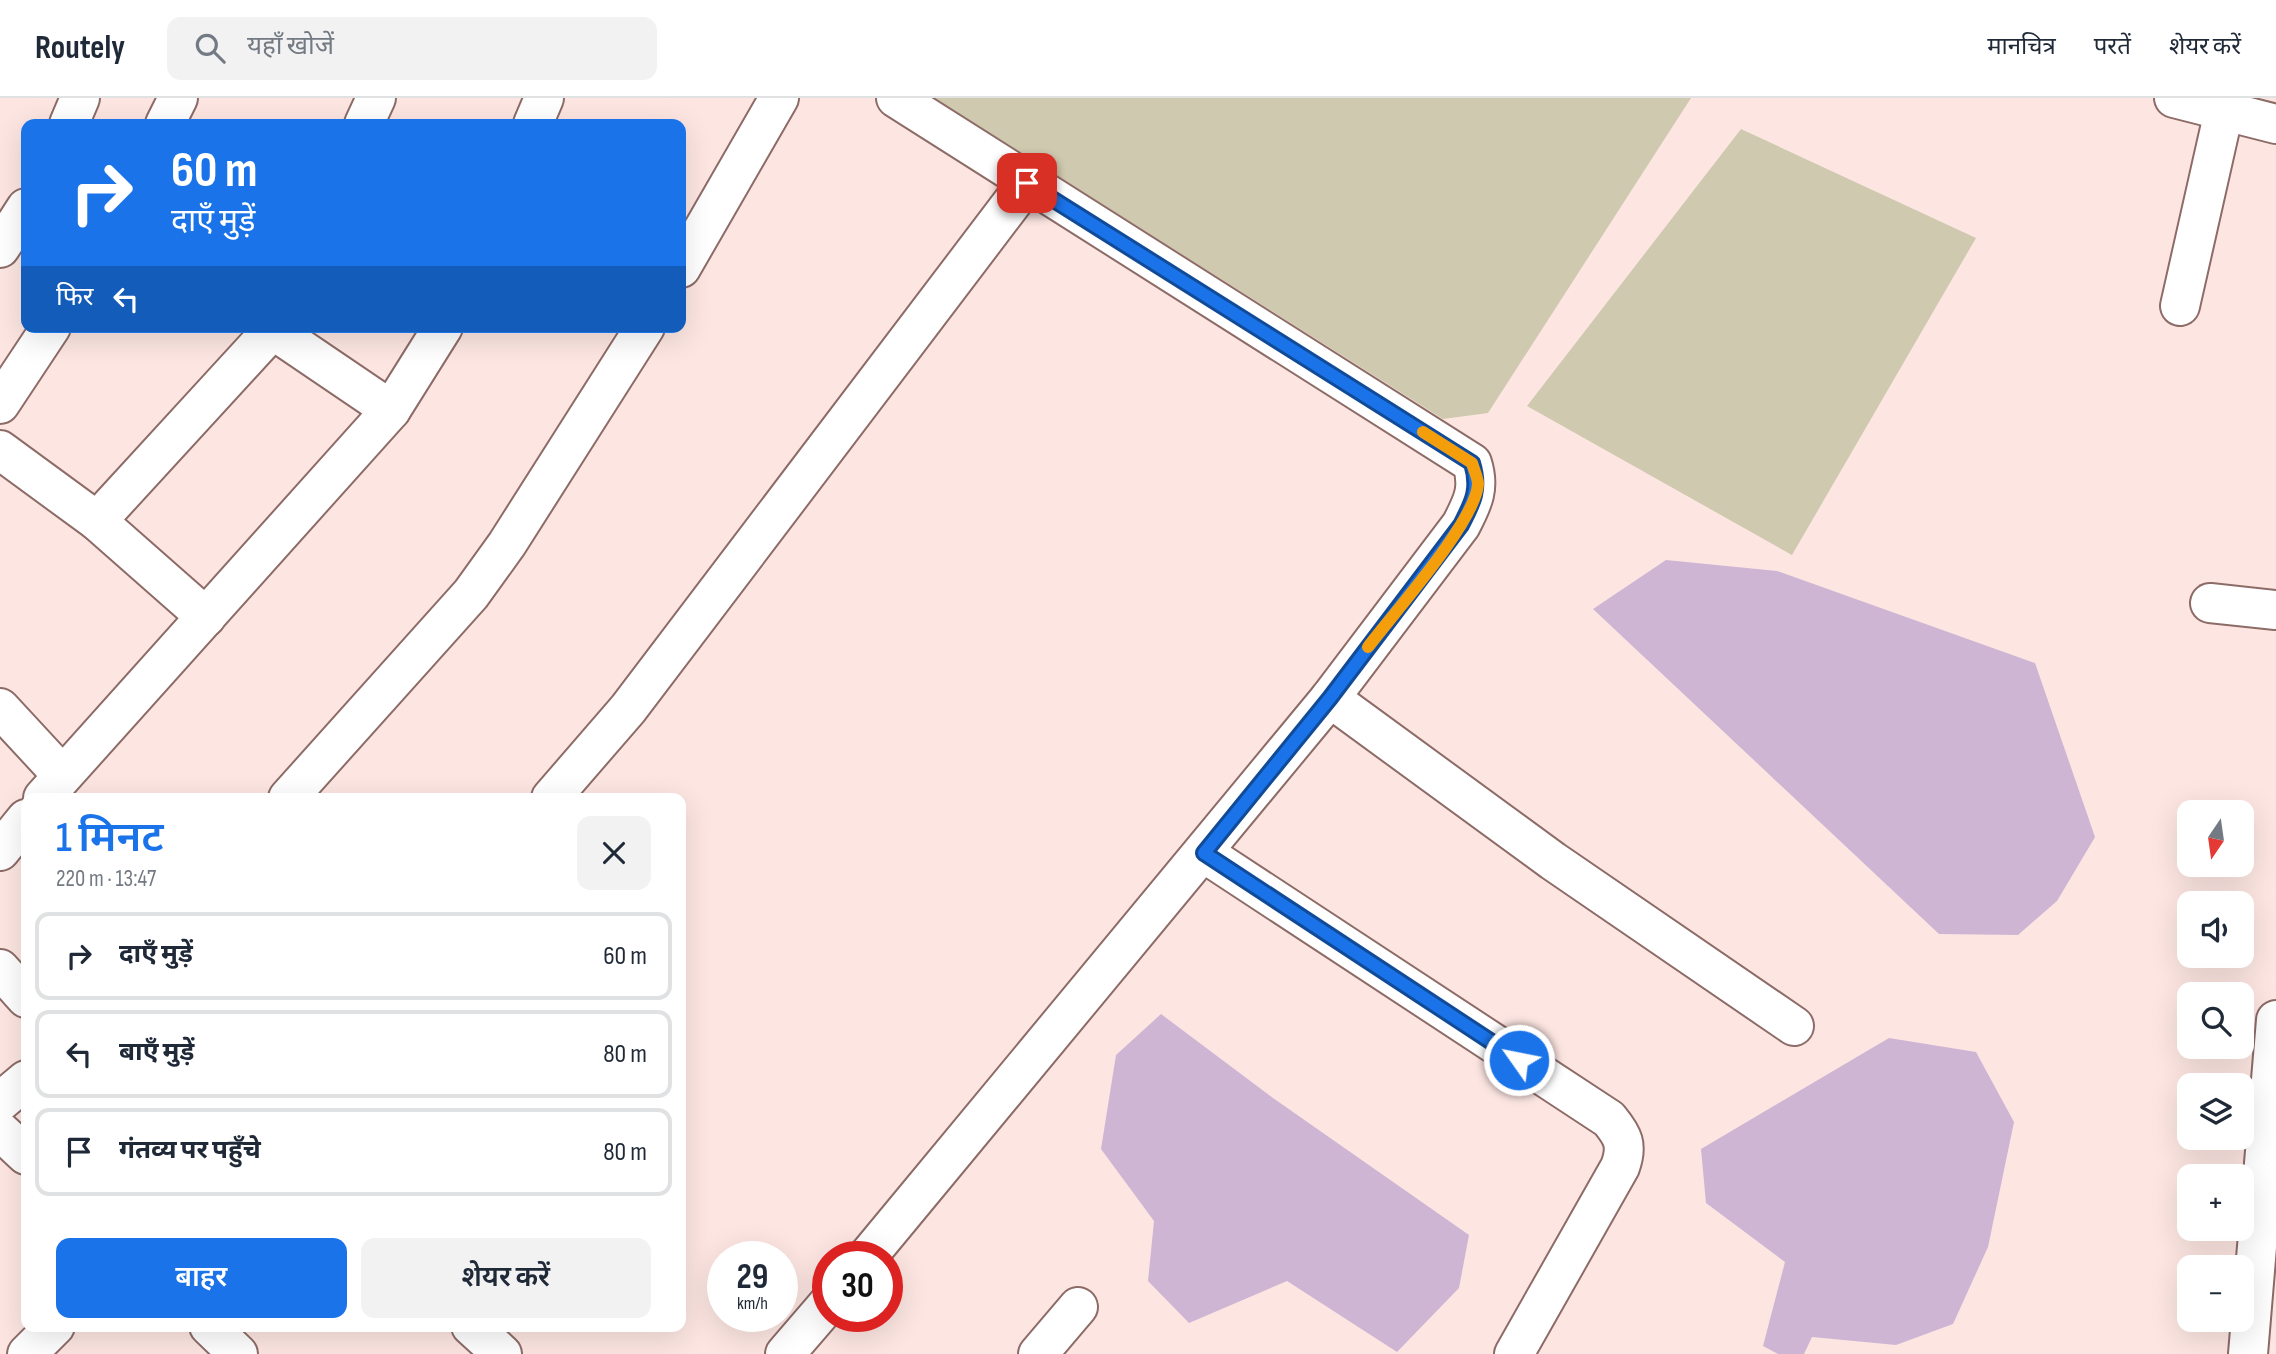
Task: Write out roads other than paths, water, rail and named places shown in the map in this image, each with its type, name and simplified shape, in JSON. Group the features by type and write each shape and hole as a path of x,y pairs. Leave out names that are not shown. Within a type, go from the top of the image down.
{"street":[{"path":"71,119 80,98"},
{"path":"168,119 178,98"},
{"path":"366,119 376,98"},
{"path":"535,119 544,98"},
{"path":"686,259 779,98"},
{"path":"881,1241 1330,698 1461,525 1475,498 1478,482 1472,463 896,98"},
{"path":"2174,98 2276,124"},
{"path":"2180,306 2224,111"},
{"path":"555,793 628,709 1027,183"},
{"path":"0,248 21,216"},
{"path":"0,404 47,333"},
{"path":"97,521 270,333"},
{"path":"280,333 391,410"},
{"path":"0,708 53,787 391,410 439,333"},
{"path":"292,793 471,594 507,544 641,333"},
{"path":"0,450 97,521 206,617"},
{"path":"2210,603 2276,610"},
{"path":"1330,698 1553,861 1794,1026"},
{"path":"0,851 21,825"},
{"path":"1204,853 1609,1119 1623,1136 1626,1151 1620,1167 1514,1354"},
{"path":"0,968 21,992"},
{"path":"2248,1354 2265,1278 2276,1020"},
{"path":"0,1102 21,1084"},
{"path":"0,1131 21,1151"},
{"path":"1038,1354 1078,1307"},
{"path":"785,1354 812,1323"},
{"path":"27,1354 49,1332"},
{"path":"215,1332 238,1354"},
{"path":"478,1332 502,1354"}]}
